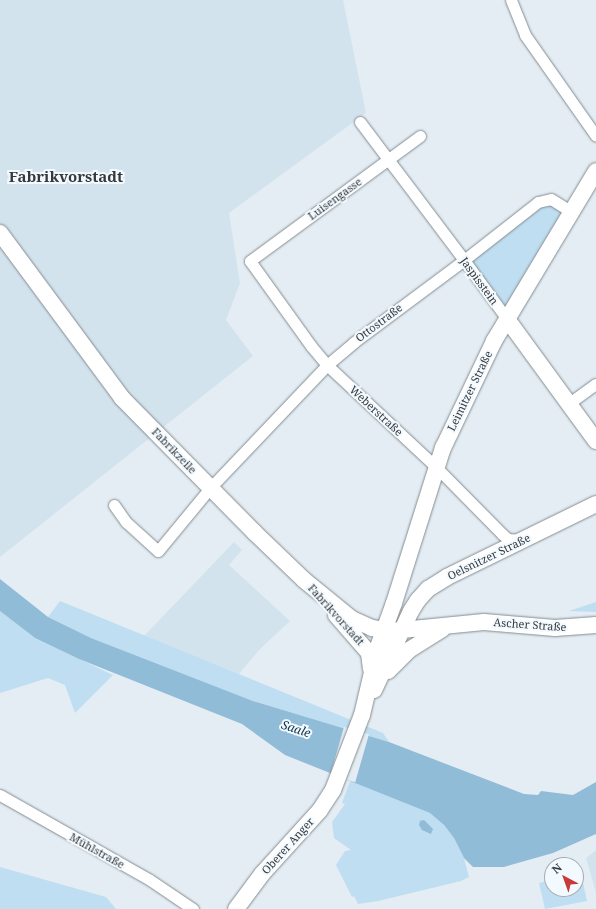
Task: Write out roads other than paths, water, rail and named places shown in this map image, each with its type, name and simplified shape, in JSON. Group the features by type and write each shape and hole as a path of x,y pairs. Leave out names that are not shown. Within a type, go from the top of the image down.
{"street":[{"path":"510,0 525,35 596,136"},
{"name":"Jaspisstein","path":"360,122 464,260 596,441"},
{"name":"Luisengasse","path":"250,261 420,136"},
{"name":"Leimitzer Straße","path":"371,672 436,467 453,425 494,341 596,171"},
{"name":"Ottostraße","path":"114,506 126,522 158,551 210,488 327,365 354,342 464,260 538,202 551,200 572,212"},
{"name":"Fabrikzeile","path":"0,233 122,398 210,488 304,580 352,619 361,624 384,631 402,631"},
{"name":"Weberstraße","path":"250,261 311,346 327,365 436,467 502,534 508,539 522,540"},
{"path":"568,404 596,384"},
{"name":"Oelsnitzer Straße","path":"375,688 418,600 436,583 596,504"},
{"name":"Fabrikvorstadt","path":"304,580 367,649 371,657 371,672"},
{"name":"Ascher Straße","path":"402,631 463,623 501,622 555,628 596,625"},
{"name":"Ascher Straße","path":"375,688 400,658 420,641 439,630 463,623"},
{"path":"360,720 371,672"},
{"path":"360,720 375,688"},
{"name":"Oberer Anger","path":"236,909 262,874 320,810 337,782 360,720"},
{"name":"Mühlstraße","path":"0,795 150,880 193,909"}],"water":[{"name":"Saale","path":"0,579 48,617 91,638 253,701 389,742 524,794 538,795 541,791 573,795 596,782 596,834 553,853 504,867 473,867 464,858 454,838 444,825 430,813 285,755 242,724 79,659 35,638 0,611"},
{"path":"424,820 433,829 431,834 422,830 419,825 420,821"}],"district":[{"name":"Fabrikvorstadt","path":"66,177"}]}
